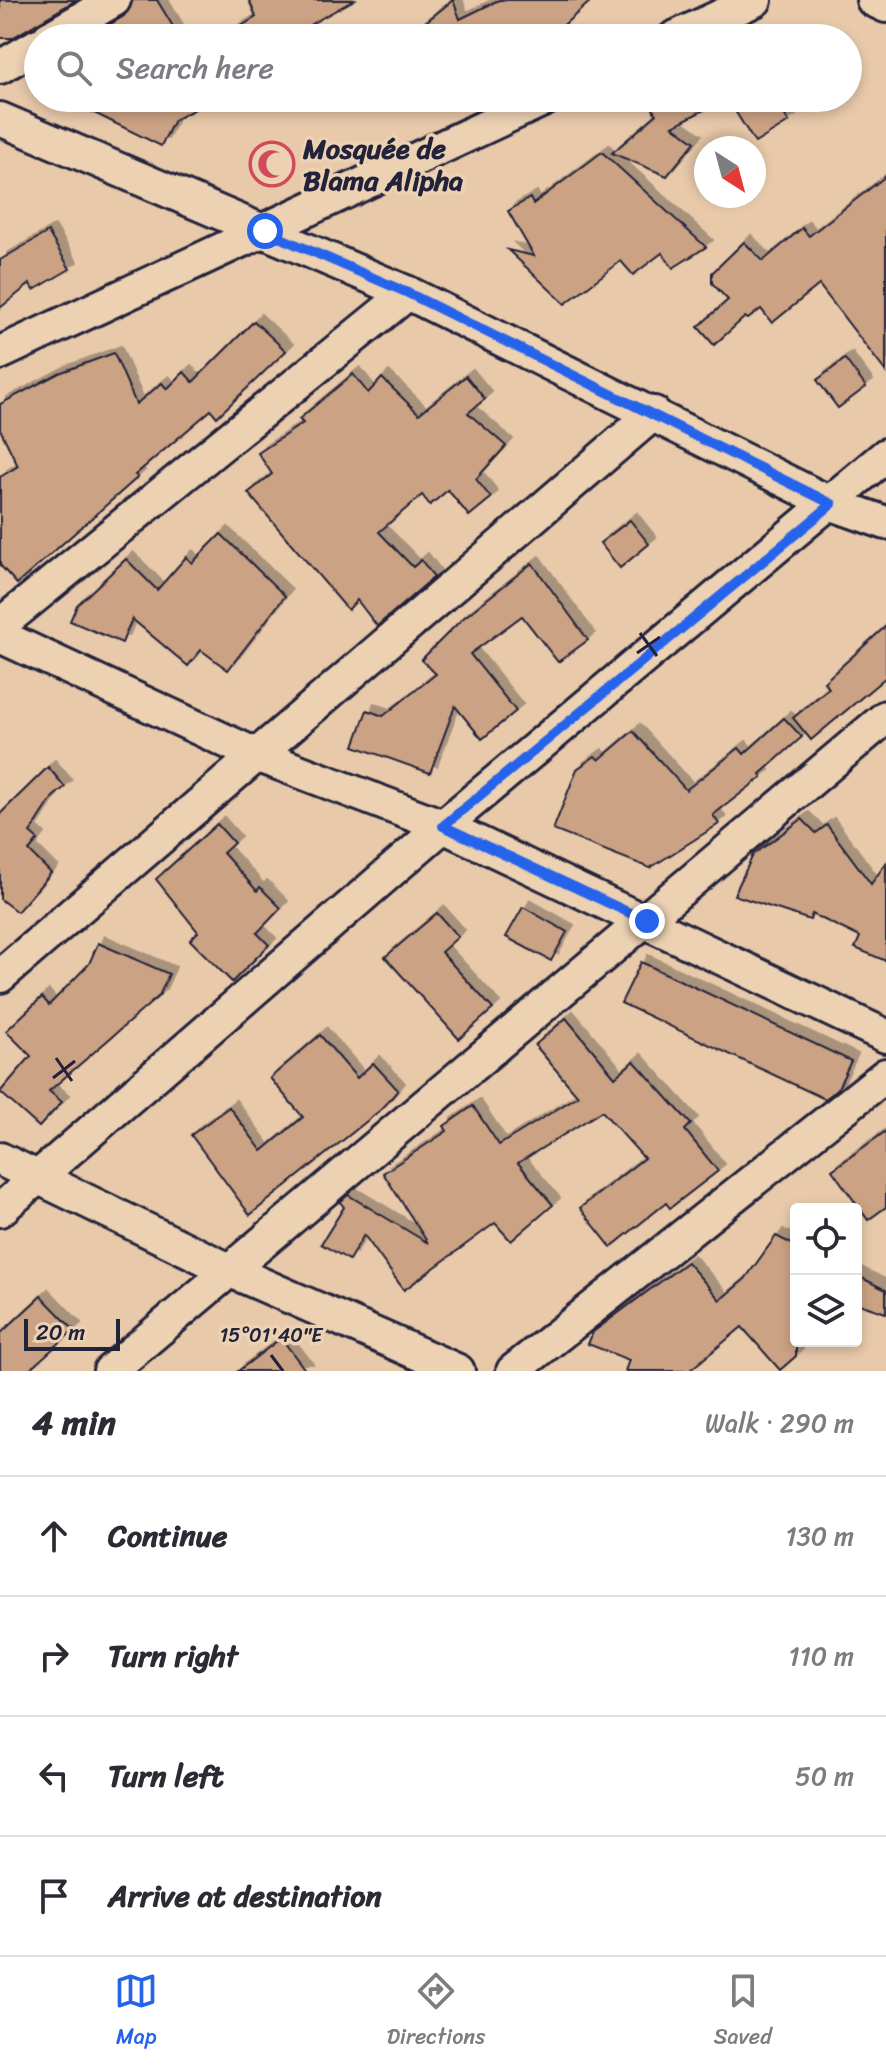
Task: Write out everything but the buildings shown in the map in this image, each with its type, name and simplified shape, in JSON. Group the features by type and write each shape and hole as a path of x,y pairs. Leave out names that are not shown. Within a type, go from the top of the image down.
{"street":[{"path":"73,24 114,0"},
{"path":"704,24 755,0"},
{"path":"873,0 886,6"},
{"path":"0,67 24,53"},
{"path":"0,353 517,112"},
{"path":"0,119 408,293 832,504 886,523"},
{"path":"0,625 408,293"},
{"path":"0,976 254,754 654,413"},
{"path":"0,1210 443,826 832,504 886,455"},
{"path":"0,636 254,754 443,826 886,1036"},
{"path":"110,1371 886,717"},
{"path":"513,1371 886,1075"},
{"path":"0,1159 229,1270 458,1371"}],"place":[{"name":"Mosquée de Blama Alipha","path":"272,164"}],"route":[{"path":"265,231 408,293 832,504 443,826 647,921"}]}
